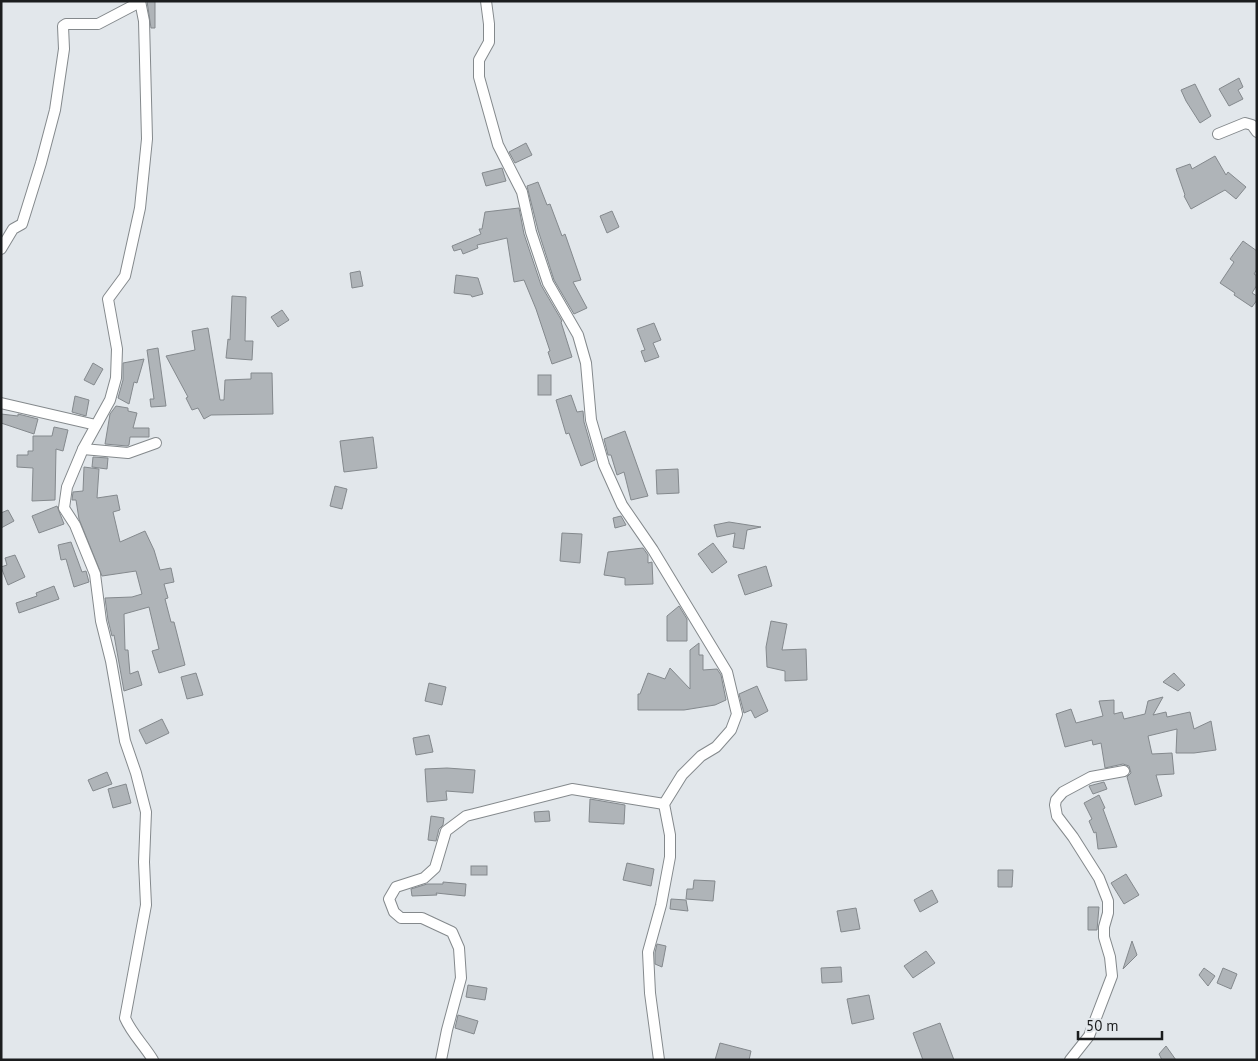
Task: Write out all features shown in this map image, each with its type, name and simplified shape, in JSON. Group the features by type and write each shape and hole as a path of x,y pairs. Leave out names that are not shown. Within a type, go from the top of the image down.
{"street":[{"path":"486,1 489,42 479,60 479,77 498,145 522,192 531,232 548,283 578,335 586,364 591,420 604,465 622,505 727,672 737,714 731,730 716,747 701,756 682,776 664,804 670,835 670,857 661,905 648,952 650,993 659,1060"},
{"path":"1,249 13,229 22,224 44,151 56,104 63,55 63,26 66,24 98,24 140,2 144,21 147,139 140,208 124,276 108,299 117,349 116,378 110,400 83,449 67,487 64,508 75,525 96,574 102,621 125,741 146,812 144,862 146,905 125,1018 131,1031 153,1060"},
{"path":"1218,134 1245,123 1252,125 1257,132"},
{"path":"1,403 96,425"},
{"path":"83,449 128,453 156,442"},
{"path":"1070,1060 1089,1036 1112,976 1110,957 1104,937 1108,901 1099,878 1073,837 1056,816 1055,805 1062,792 1092,777 1124,771"},
{"path":"442,1060 447,1030 461,978 459,948 452,932 422,918 401,918 394,912 389,899 396,887 424,878 436,868 446,831 471,814 572,789 664,804"}],"building":[{"path":"147,1 155,1 155,28 151,28"},
{"path":"1239,78 1243,87 1238,90 1243,99 1229,106 1219,89"},
{"path":"1195,84 1211,116 1200,123 1181,90"},
{"path":"526,143 532,155 515,163 509,152"},
{"path":"1215,156 1226,175 1228,172 1246,187 1236,199 1225,190 1191,209 1184,196 1176,169 1190,164 1192,169"},
{"path":"502,168 506,181 486,186 482,173"},
{"path":"538,182 547,205 550,204 562,236 565,234 581,280 573,282 587,308 574,314 554,280 538,230 527,186"},
{"path":"519,208 524,234 541,285 562,321 572,357 552,364 548,352 550,351 536,309 524,280 514,282 507,238 477,245 478,248 463,254 461,249 454,251 452,246 481,234 479,229 482,229 485,212"},
{"path":"612,211 619,227 607,233 600,216"},
{"path":"1243,241 1257,251 1257,269 1254,274 1257,276 1257,285 1252,293 1257,296 1257,300 1252,307 1220,283 1234,262 1230,259"},
{"path":"360,271 363,286 352,288 350,273"},
{"path":"456,275 478,278 483,294 472,297 471,295 454,293"},
{"path":"232,296 246,297 245,341 253,341 252,360 226,358 228,339 230,340"},
{"path":"282,310 289,320 278,327 271,317"},
{"path":"654,323 661,340 653,343 659,357 645,362 641,351 645,350 637,329"},
{"path":"208,328 220,400 224,400 225,380 251,379 251,373 272,373 273,414 211,415 204,419 198,408 192,410 186,398 188,397 166,356 195,350 192,331"},
{"path":"158,348 166,406 151,407 150,399 154,399 147,350"},
{"path":"144,359 137,383 134,382 129,404 118,398 123,380 123,363"},
{"path":"93,363 103,369 94,385 84,380"},
{"path":"538,375 551,375 551,395 538,395"},
{"path":"571,395 577,412 583,411 584,422 595,460 581,466 569,433 566,434 556,400"},
{"path":"75,396 89,400 86,416 72,412"},
{"path":"116,406 128,408 128,411 137,413 133,428 149,428 149,437 130,437 129,445 127,446 105,444 110,414"},
{"path":"1,414 18,416 18,414 38,419 34,434 1,423"},
{"path":"54,427 68,430 63,451 56,449 55,500 32,501 33,468 17,467 17,455 28,455 28,451 33,451 33,436 52,436"},
{"path":"625,431 648,496 631,500 624,472 617,475 611,455 608,455 604,439"},
{"path":"373,437 377,468 344,472 340,441"},
{"path":"93,457 108,458 107,469 92,467"},
{"path":"84,467 99,469 97,498 117,495 120,510 113,512 120,542 145,531 154,550 160,570 171,568 174,582 164,584 168,598 165,599 171,622 174,622 185,665 159,673 152,651 159,649 149,607 124,614 125,650 128,650 130,674 138,671 142,685 124,691 105,598 132,597 142,594 136,571 102,576 79,519 76,500 72,500 73,492 83,491"},
{"path":"678,469 679,493 657,494 656,470"},
{"path":"335,486 347,489 342,509 330,506"},
{"path":"57,506 64,524 39,533 32,516"},
{"path":"8,510 14,521 1,528 1,513"},
{"path":"621,516 626,525 615,528 613,518"},
{"path":"729,522 761,527 747,530 744,549 733,547 735,533 717,537 714,525"},
{"path":"562,533 582,534 580,563 560,561"},
{"path":"71,542 82,572 86,571 89,582 74,587 66,559 61,560 58,545"},
{"path":"713,543 727,562 712,573 698,554"},
{"path":"643,548 648,555 648,563 652,562 653,584 625,585 625,578 604,575 608,552"},
{"path":"15,555 25,577 8,585 1,567 7,565 5,558"},
{"path":"766,566 772,586 745,595 738,575"},
{"path":"54,586 59,599 19,613 16,603 37,596 36,593"},
{"path":"679,606 687,619 687,641 667,641 667,616"},
{"path":"771,621 787,624 782,650 806,649 807,680 785,681 785,671 767,667 766,647"},
{"path":"699,643 699,655 703,655 703,670 717,669 721,675 726,700 715,705 684,710 638,710 638,694 640,694 648,673 665,679 670,668 690,689 690,650"},
{"path":"196,673 203,695 187,699 181,677"},
{"path":"1174,673 1185,685 1178,691 1163,682"},
{"path":"429,683 446,687 442,705 425,701"},
{"path":"757,686 768,711 755,718 751,710 744,713 739,694"},
{"path":"1163,697 1153,715 1166,712 1167,717 1190,712 1194,729 1211,721 1216,750 1176,753 1177,729 1148,736 1152,754 1172,753 1174,774 1156,775 1162,796 1135,805 1127,777 1131,773 1129,766 1123,764 1105,768 1101,743 1093,745 1092,740 1065,747 1056,714 1071,709 1076,723 1103,716 1099,701 1114,700 1114,714 1122,712 1124,719 1145,714 1148,701"},
{"path":"162,719 169,733 146,744 139,730"},
{"path":"429,735 433,752 416,755 413,738"},
{"path":"425,769 475,770 473,793 446,791 447,800 427,802"},
{"path":"107,772 112,784 93,791 88,780"},
{"path":"1104,782 1107,789 1093,794 1089,786"},
{"path":"126,784 131,803 113,808 108,789"},
{"path":"1099,795 1117,847 1098,849 1096,832 1094,833 1089,821 1092,819 1084,803"},
{"path":"590,799 625,805 624,824 589,822"},
{"path":"549,811 550,821 535,822 534,812"},
{"path":"431,816 444,818 436,841 428,840"},
{"path":"627,863 654,869 651,886 623,880"},
{"path":"471,866 487,866 487,875 471,875"},
{"path":"998,870 1013,870 1012,887 998,887"},
{"path":"1126,874 1139,895 1124,904 1111,883"},
{"path":"694,880 715,881 713,901 686,899 687,889 693,889"},
{"path":"443,882 466,884 465,896 436,893 437,895 412,896 411,889 427,884 443,884"},
{"path":"932,890 938,902 920,912 914,900"},
{"path":"671,899 686,900 688,911 670,909"},
{"path":"1088,907 1099,907 1097,930 1088,930"},
{"path":"856,908 860,929 841,932 837,911"},
{"path":"1132,941 1137,955 1123,969"},
{"path":"657,944 666,946 662,967 655,964"},
{"path":"926,951 935,963 913,978 904,966"},
{"path":"841,967 842,982 822,983 821,968"},
{"path":"1204,968 1215,976 1208,986 1199,975"},
{"path":"1223,968 1237,974 1231,989 1217,983"},
{"path":"468,985 487,988 485,1000 466,997"},
{"path":"869,995 874,1019 852,1024 847,999"},
{"path":"458,1015 478,1021 474,1034 455,1028"},
{"path":"940,1023 954,1060 923,1060 913,1033"},
{"path":"720,1043 751,1051 749,1060 715,1060"},
{"path":"1166,1046 1176,1060 1162,1060 1159,1054"}]}
